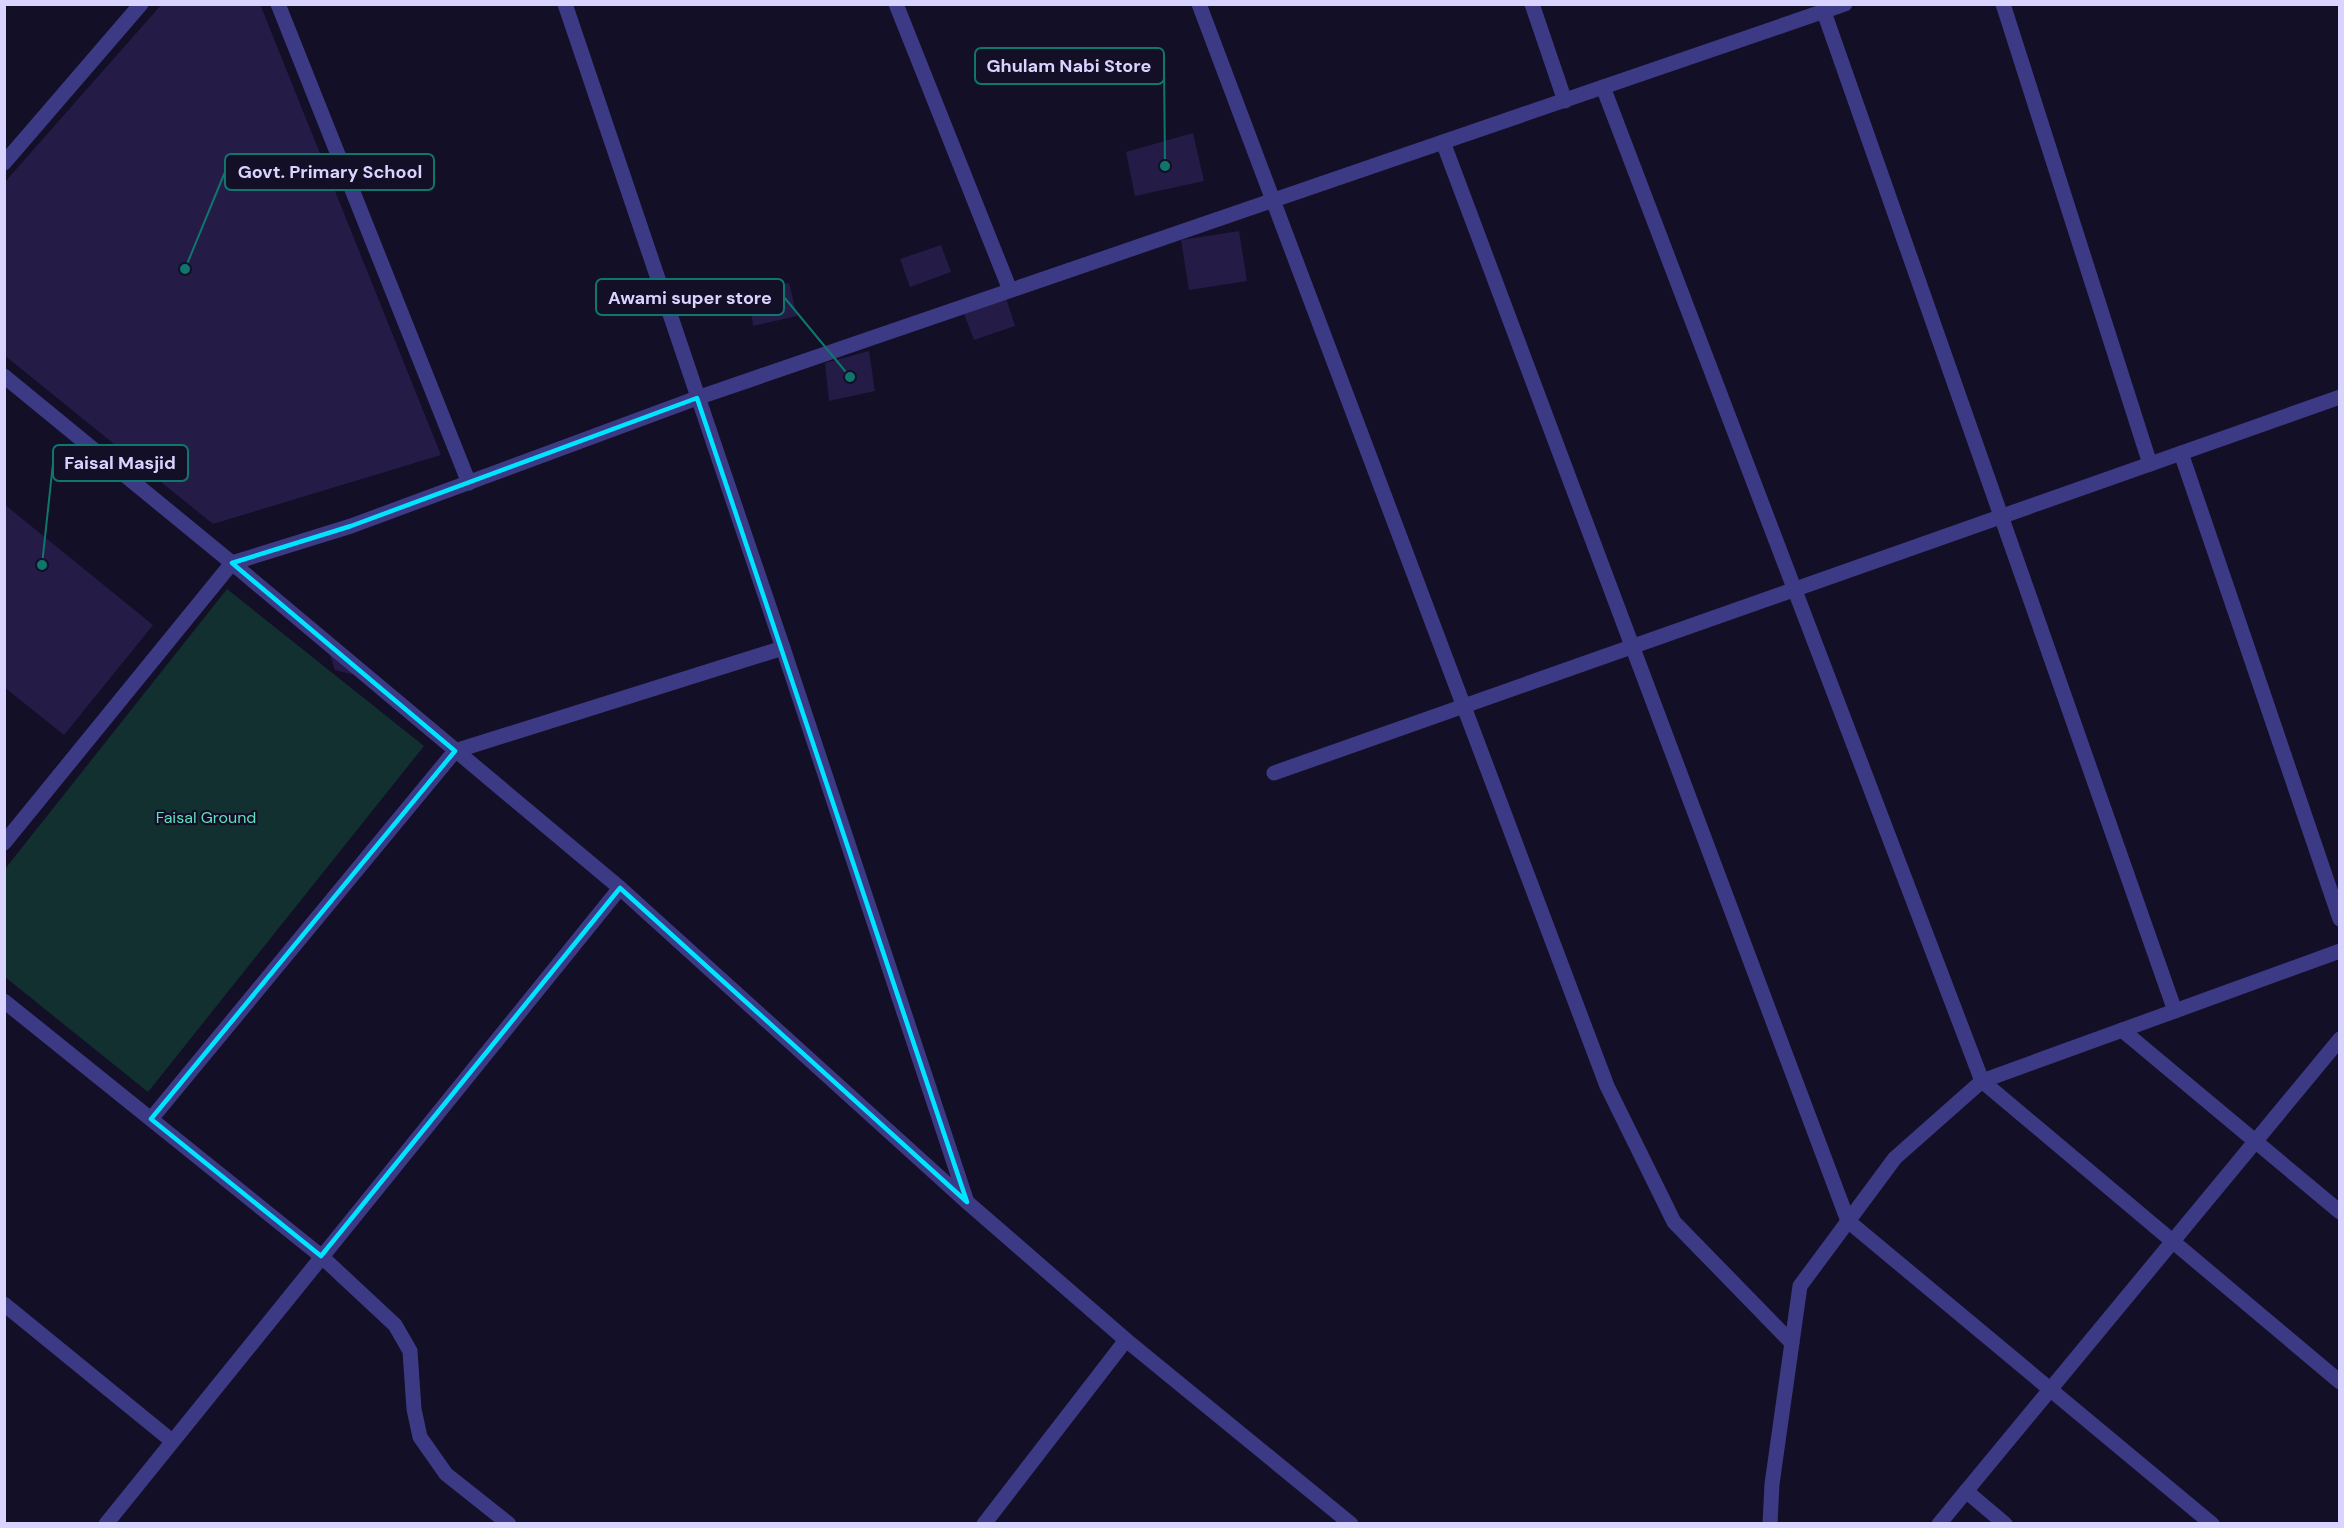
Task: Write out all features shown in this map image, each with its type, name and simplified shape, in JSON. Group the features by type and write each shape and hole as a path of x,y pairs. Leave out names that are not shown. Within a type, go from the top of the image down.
{"street":[{"path":"4,162 141,4"},
{"path":"278,4 469,483"},
{"path":"565,4 783,648 967,1202"},
{"path":"896,4 1010,290"},
{"path":"1198,4 1607,1086 1674,1222 1792,1343"},
{"path":"1532,4 1565,101"},
{"path":"4,843 232,563 351,526 697,398 1845,4"},
{"path":"2003,4 2150,464"},
{"path":"1824,12 2175,1011"},
{"path":"1603,87 1982,1082 2340,1382"},
{"path":"1443,142 1848,1221 2212,1524"},
{"path":"4,375 620,888 967,1202 1126,1340 1351,1524"},
{"path":"1274,773 2340,397"},
{"path":"2181,453 2340,919"},
{"path":"151,1119 456,751 783,648"},
{"path":"106,1524 620,888"},
{"path":"1770,1524 1772,1484 1800,1286 1895,1158 1982,1082 2340,951"},
{"path":"4,1001 321,1256 395,1325 410,1351 414,1409 420,1437 446,1474 509,1524"},
{"path":"2122,1030 2340,1212"},
{"path":"1939,1524 2340,1040"},
{"path":"2327,1055 2340,1065"},
{"path":"4,1304 172,1441"},
{"path":"984,1524 1126,1340"},
{"path":"1966,1491 2005,1524"}],"highlighted area":[{"path":"697,398 967,1202 620,888 321,1256 151,1119 455,751 232,563 351,526"}],"green space":[{"name":"Faisal Ground","path":"227,589 424,746 148,1092 5,977 5,869"}],"building":[{"path":"162,4 260,4 441,455 213,524 4,355 4,183"},
{"path":"1193,133 1204,181 1135,196 1126,152"},
{"path":"1239,231 1247,281 1189,290 1181,240"},
{"path":"941,245 951,272 910,287 900,259"},
{"path":"789,283 797,316 753,326 748,287"},
{"path":"1006,298 1015,326 974,340 964,314"},
{"path":"869,351 875,391 829,401 825,363"},
{"path":"4,504 153,625 64,735 4,687"},
{"path":"329,652 355,675 335,670"}],"place":[{"name":"Ghulam Nabi Store","path":"1165,166"},
{"name":"Govt. Primary School","path":"185,269"},
{"name":"Awami super store","path":"850,377"},
{"name":"Faisal Masjid","path":"42,565"}]}
